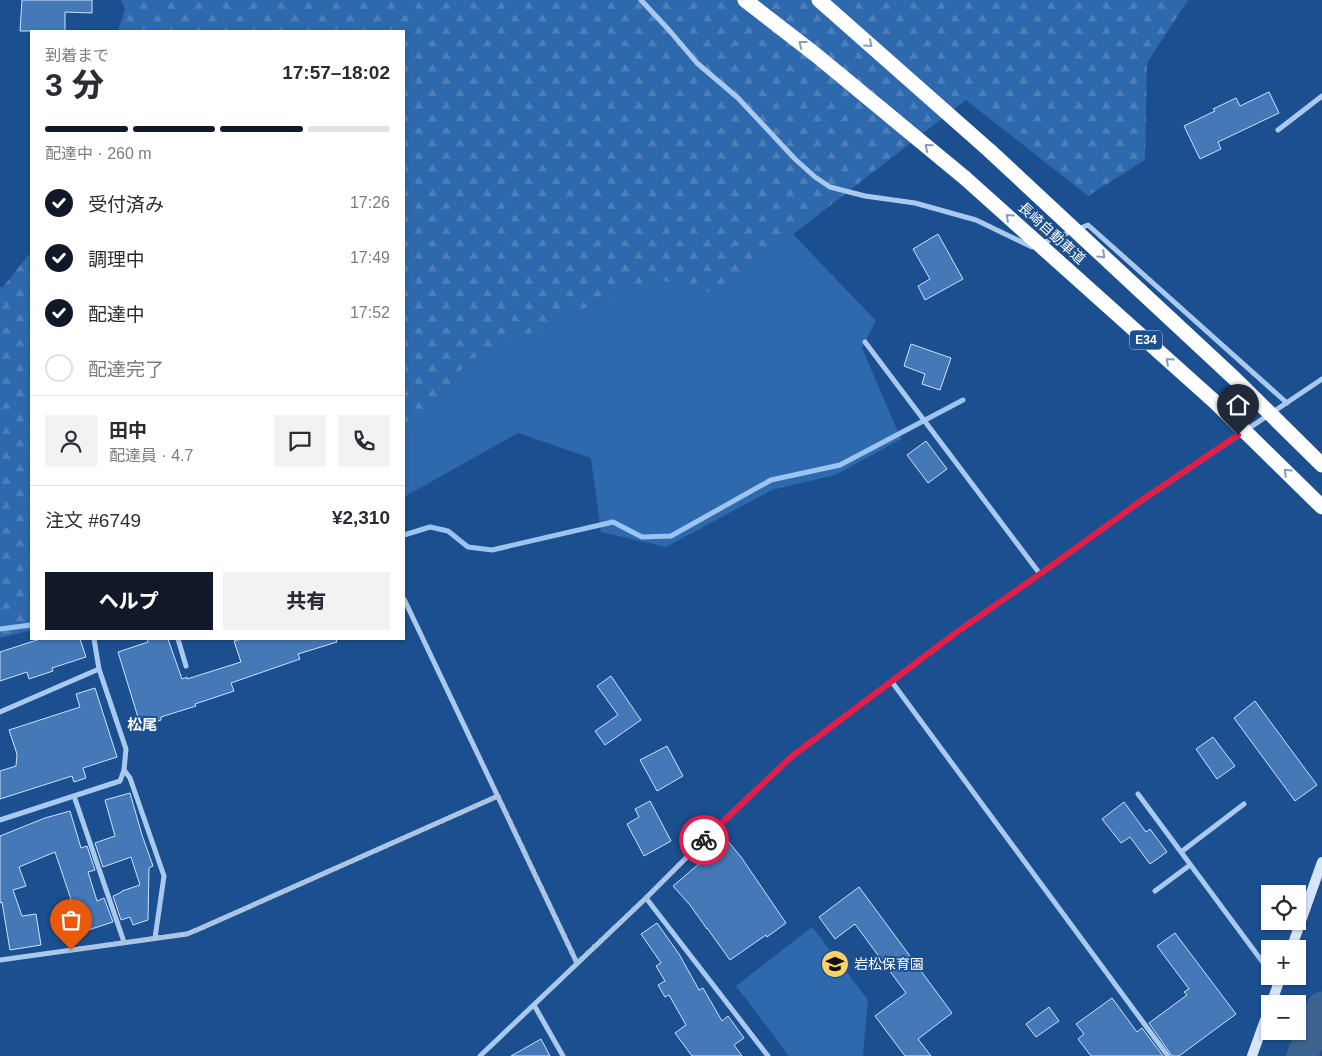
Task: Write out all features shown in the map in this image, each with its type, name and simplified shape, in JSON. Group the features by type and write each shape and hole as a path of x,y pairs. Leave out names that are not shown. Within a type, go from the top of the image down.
{"highway":[{"name":"長崎自動車道","path":"745,0 816,55 965,178 1215,402 1322,507"},
{"name":"長崎自動車道","path":"819,0 990,151 1235,379 1322,465"}],"main road":[{"path":"1294,940 1322,862"},
{"path":"1252,1056 1261,1030"}],"street":[{"path":"641,0 670,30 697,63 738,98 815,177 830,187 865,196 915,203 976,220 1032,247 1088,225 1287,403"},
{"path":"1278,130 1322,96"},
{"path":"865,342 1040,574"},
{"path":"480,1056 646,898 716,827 791,757 957,632 1175,477 1322,379"},
{"path":"405,601 577,963"},
{"path":"0,820 120,781 124,770 126,750 99,669 94,640"},
{"path":"178,640 186,666"},
{"path":"0,712 99,669"},
{"path":"892,682 1168,1056"},
{"path":"124,770 130,778 164,876 155,938"},
{"path":"1138,794 1261,960"},
{"path":"74,796 124,942"},
{"path":"0,960 186,934 498,796"},
{"path":"1180,852 1244,804"},
{"path":"1155,891 1190,865"},
{"path":"646,898 768,1056"},
{"path":"534,1005 563,1056"}],"green space":[{"path":"121,0 1188,0 1147,63 1145,160 1088,196 966,100 716,294 653,278 468,361 405,440 405,30 118,30 125,9"},
{"path":"793,234 876,321 862,348 901,439 835,475 772,490 666,547 601,532 591,458 518,433 405,496 405,440 468,361 653,278 716,294"},
{"path":"30,253 30,630 0,638 0,286 2,288"},
{"path":"812,927 868,1000 863,1056 789,1056 736,986"}],"building":[{"path":"22,0 92,0 92,13 65,12 65,30 20,31"},
{"path":"1269,92 1279,113 1218,142 1221,149 1200,159 1184,126 1236,98 1240,106"},
{"path":"938,234 963,279 925,300 918,286 930,279 913,249"},
{"path":"911,344 951,358 940,390 922,384 925,374 904,366"},
{"path":"926,441 947,469 928,483 907,455"},
{"path":"37,640 80,640 86,657 52,668 53,671 29,679 27,672 0,681 0,652"},
{"path":"147,640 168,640 182,679 187,677 187,679 241,662 234,641 238,640 336,640 337,642 298,654 300,659 231,683 234,691 161,717 161,720 141,727 118,652 148,642"},
{"path":"611,676 641,720 605,745 595,731 618,715 597,686"},
{"path":"95,688 117,757 83,768 86,778 74,782 72,776 0,799 0,771 16,766 17,754 9,730 80,707 76,694"},
{"path":"1255,701 1317,785 1295,801 1234,718"},
{"path":"1213,737 1235,766 1217,779 1196,749"},
{"path":"667,746 683,776 657,791 640,760"},
{"path":"130,793 153,866 149,868 148,920 133,925 130,917 121,920 113,896 140,885 131,857 103,867 95,843 115,836 105,800"},
{"path":"650,801 671,841 644,856 627,824 639,817 635,809"},
{"path":"1124,802 1146,832 1150,829 1167,852 1150,864 1130,837 1121,843 1102,819"},
{"path":"70,811 81,848 87,846 95,870 88,872 97,901 104,898 113,922 82,932 55,852 19,867 26,886 13,890 22,916 36,914 41,945 10,950 2,902 0,903 0,836 45,818"},
{"path":"727,840 741,857 786,923 730,960 690,905 673,886"},
{"path":"859,887 952,1013 918,1039 931,1056 905,1056 875,1016 906,993 855,924 835,939 819,917"},
{"path":"657,923 679,954 699,990 703,988 722,1021 728,1016 744,1038 734,1045 742,1056 692,1056 675,1033 686,1025 669,995 665,997 658,985 665,981 656,966 661,963 641,934"},
{"path":"1175,933 1236,1014 1179,1056 1172,1056 1149,1023 1187,995 1184,992 1189,989 1157,946"},
{"path":"1112,998 1137,1032 1142,1028 1163,1056 1091,1056 1078,1039 1084,1034 1076,1024"},
{"path":"1049,1007 1059,1021 1036,1037 1026,1024"},
{"path":"541,1039 550,1056 511,1056"}],"waterway":[{"path":"405,535 430,527 448,531 468,547 492,550 613,522 642,537 671,536 771,480 840,465 963,400"},
{"path":"0,629 30,625"},
{"path":"1302,1056 1322,1007"}],"way so far":[{"path":"71,950 186,934 498,796 577,963 704,840"}],"place":[{"name":"岩松保育園","path":"835,964"}],"district":[{"name":"松尾","path":"142,725"}],"route":[{"path":"704,840 791,757 957,632 1145,498 1238,435"}]}
